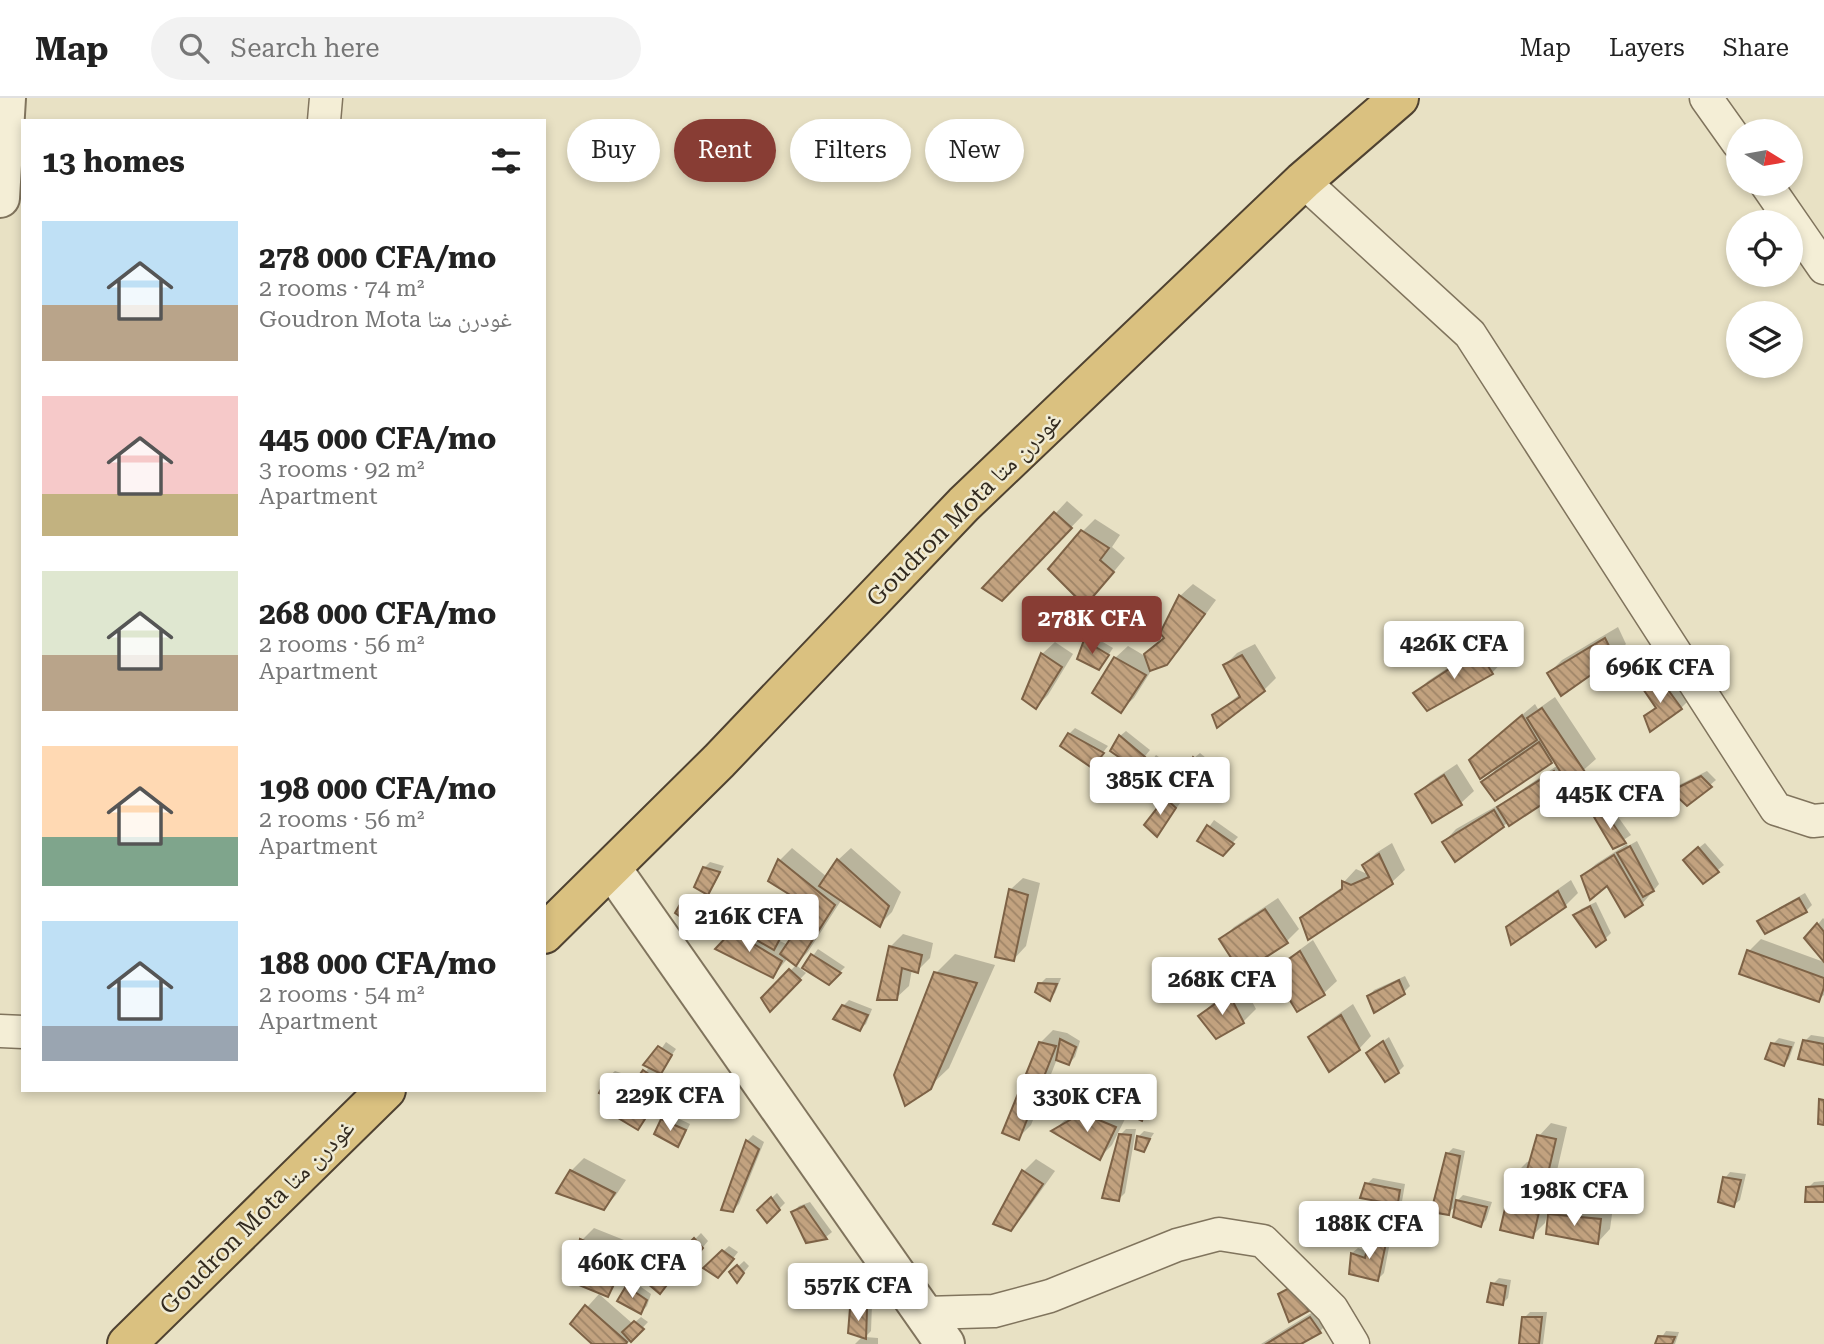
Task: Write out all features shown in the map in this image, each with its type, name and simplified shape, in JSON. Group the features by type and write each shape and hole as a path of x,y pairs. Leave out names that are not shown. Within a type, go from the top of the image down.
{"highway":[{"name":"Goudron Mota غودرن متا","path":"546,932 719,761 964,504 1303,181 1399,98"},
{"name":"Goudron Mota غودرن متا","path":"127,1344 376,1094"}],"street":[{"path":"0,198 6,98"},
{"path":"324,119 326,98"},
{"path":"1706,98 1726,127"},
{"path":"1303,181 1470,334 1776,809 1813,821 1824,820"},
{"path":"1774,196 1824,268"},
{"path":"611,869 935,1328 1050,1296 1177,1245 1219,1234 1263,1241 1332,1309 1353,1344"},
{"path":"0,1031 21,1032"}],"building":[{"path":"1054,512 1072,528 1002,601 982,588"},
{"path":"1081,530 1109,548 1100,560 1114,572 1085,606 1048,569"},
{"path":"1179,595 1205,614 1167,665 1150,671 1144,654 1164,638 1160,633"},
{"path":"1605,638 1615,658 1561,696 1547,673"},
{"path":"1084,640 1109,655 1099,670 1077,659"},
{"path":"1478,650 1493,674 1427,711 1413,693"},
{"path":"1041,653 1062,667 1036,709 1022,699"},
{"path":"1242,655 1265,691 1217,728 1212,715 1240,697 1223,665"},
{"path":"1114,657 1146,675 1121,713 1092,693"},
{"path":"1661,680 1682,709 1650,732 1644,716 1656,708 1643,689"},
{"path":"1542,708 1585,772 1568,784 1527,718"},
{"path":"1522,715 1537,740 1480,779 1469,760"},
{"path":"1068,733 1104,753 1092,768 1060,746"},
{"path":"1119,735 1145,757 1136,769 1110,751"},
{"path":"1539,742 1552,763 1495,801 1481,782"},
{"path":"1193,757 1207,769 1187,800 1170,793"},
{"path":"1149,760 1174,777 1165,792 1140,773"},
{"path":"1554,771 1564,790 1509,826 1497,807"},
{"path":"1444,775 1462,805 1432,823 1415,794"},
{"path":"1701,776 1712,787 1687,806 1671,791"},
{"path":"1165,798 1176,808 1157,837 1144,825"},
{"path":"1494,810 1504,827 1455,862 1442,842"},
{"path":"1605,812 1626,843 1613,849 1594,817"},
{"path":"1207,825 1234,844 1223,856 1197,841"},
{"path":"1630,846 1654,891 1643,897 1617,853"},
{"path":"1698,847 1719,872 1703,884 1683,860"},
{"path":"1379,854 1393,884 1308,940 1300,918 1342,889 1342,881 1351,885 1369,877 1362,865"},
{"path":"1614,855 1643,905 1625,917 1607,886 1590,900 1581,876"},
{"path":"778,859 835,905 796,966 780,954 811,908 768,881"},
{"path":"837,859 889,906 880,927 819,886"},
{"path":"703,867 720,872 708,895 694,887"},
{"path":"1009,889 1028,895 1014,961 995,957"},
{"path":"1558,891 1566,907 1511,945 1506,927"},
{"path":"1799,898 1807,912 1765,934 1757,921"},
{"path":"682,901 707,917 699,930 675,913"},
{"path":"1590,906 1606,940 1596,947 1573,915"},
{"path":"1265,909 1288,943 1241,973 1219,939"},
{"path":"753,921 783,933 774,950 746,934"},
{"path":"1817,923 1824,932 1824,962 1804,938"},
{"path":"732,931 782,961 773,978 715,949"},
{"path":"889,946 922,955 918,973 902,968 897,1000 877,1000"},
{"path":"1747,950 1824,978 1819,1002 1739,974"},
{"path":"1300,951 1325,995 1297,1012 1272,971"},
{"path":"811,954 841,973 829,985 802,968"},
{"path":"789,969 801,980 770,1012 761,998"},
{"path":"934,972 977,983 931,1089 905,1106 894,1075"},
{"path":"1399,980 1405,994 1374,1013 1367,996"},
{"path":"1038,983 1057,984 1050,1001 1035,992"},
{"path":"1229,994 1244,1023 1216,1039 1198,1016"},
{"path":"842,1005 868,1015 860,1031 833,1019"},
{"path":"1341,1015 1360,1050 1329,1072 1308,1037"},
{"path":"1060,1039 1076,1047 1069,1065 1056,1060"},
{"path":"1803,1040 1824,1044 1824,1065 1798,1059"},
{"path":"1383,1041 1399,1073 1385,1082 1366,1053"},
{"path":"1039,1042 1056,1046 1019,1140 1002,1133"},
{"path":"1771,1043 1791,1047 1784,1066 1765,1059"},
{"path":"658,1046 672,1055 661,1074 643,1065"},
{"path":"643,1070 656,1079 638,1106 624,1097"},
{"path":"608,1075 626,1082 617,1101 599,1093"},
{"path":"1117,1079 1132,1083 1121,1110 1105,1108"},
{"path":"1135,1089 1151,1096 1142,1121 1125,1113"},
{"path":"1819,1099 1824,1100 1824,1125 1818,1124"},
{"path":"620,1104 647,1116 638,1130 613,1115"},
{"path":"1082,1113 1116,1127 1100,1160 1051,1131"},
{"path":"661,1119 686,1130 678,1147 654,1134"},
{"path":"1119,1134 1131,1135 1119,1201 1102,1198"},
{"path":"1537,1135 1556,1139 1533,1238 1500,1230 1513,1174 1527,1170"},
{"path":"1137,1136 1150,1139 1144,1152 1135,1149"},
{"path":"746,1140 759,1149 733,1212 721,1210"},
{"path":"1446,1153 1460,1156 1449,1215 1431,1212"},
{"path":"570,1170 615,1193 604,1210 556,1193"},
{"path":"1022,1170 1043,1184 1011,1231 993,1224"},
{"path":"1723,1177 1741,1180 1734,1207 1718,1202"},
{"path":"1365,1183 1400,1190 1394,1227 1379,1221 1382,1202 1360,1198"},
{"path":"1824,1186 1824,1202 1805,1202 1806,1187"},
{"path":"771,1197 780,1210 767,1223 757,1210"},
{"path":"1456,1200 1487,1207 1481,1227 1453,1217"},
{"path":"804,1206 827,1239 806,1243 791,1212"},
{"path":"1548,1214 1601,1219 1598,1244 1546,1234"},
{"path":"694,1238 703,1248 679,1278 668,1264"},
{"path":"580,1239 642,1265 637,1286 576,1258"},
{"path":"1369,1239 1386,1243 1378,1281 1349,1274 1351,1253 1365,1258"},
{"path":"722,1250 734,1259 718,1278 703,1268"},
{"path":"662,1263 673,1277 660,1294 647,1283"},
{"path":"737,1265 744,1273 737,1283 729,1272"},
{"path":"589,1269 615,1282 608,1297 579,1285"},
{"path":"1491,1283 1506,1286 1503,1305 1487,1302"},
{"path":"626,1286 647,1300 641,1314 617,1301"},
{"path":"1293,1286 1309,1311 1289,1322 1278,1294"},
{"path":"585,1305 627,1342 626,1344 592,1344 570,1324"},
{"path":"850,1308 867,1310 866,1339 848,1333"},
{"path":"1310,1317 1321,1333 1301,1344 1266,1344"},
{"path":"1522,1317 1542,1317 1539,1344 1519,1344"},
{"path":"634,1321 644,1329 631,1342 622,1332"},
{"path":"1658,1336 1675,1337 1672,1344 1655,1344"}]}
